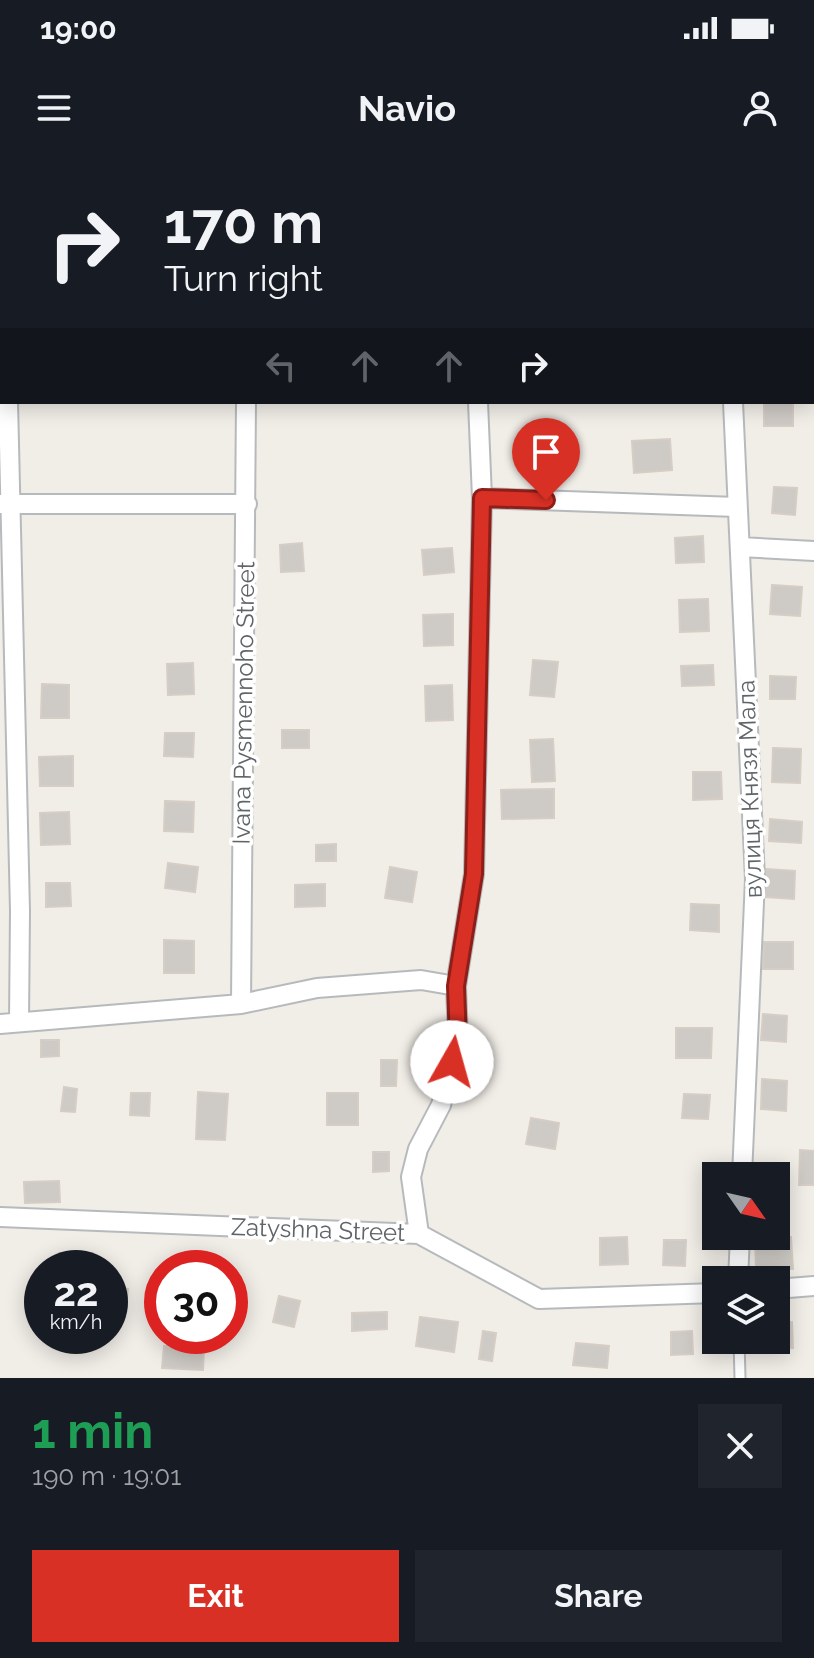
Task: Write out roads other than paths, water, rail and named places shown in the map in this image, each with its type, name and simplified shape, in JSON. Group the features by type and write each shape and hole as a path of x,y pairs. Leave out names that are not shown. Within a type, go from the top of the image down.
{"street":[{"path":"8,404 5,504 20,911 9,1023 241,1004 317,988 421,980 456,986"},
{"name":"Ivana Pysmennoho Street","path":"241,1004 246,404"},
{"path":"419,1234 411,1177 418,1149 441,1105 458,1040 456,986 474,874 482,498 478,404"},
{"name":"вулиця Князя Мала","path":"733,404 755,879 743,1162"},
{"path":"482,498 737,507"},
{"path":"5,504 247,504"},
{"path":"740,547 814,551"},
{"name":"Zatyshna Street","path":"0,1217 419,1234 539,1299 702,1293"},
{"path":"790,1288 814,1286"}],"lane":[{"path":"739,1354 740,1378"}]}
